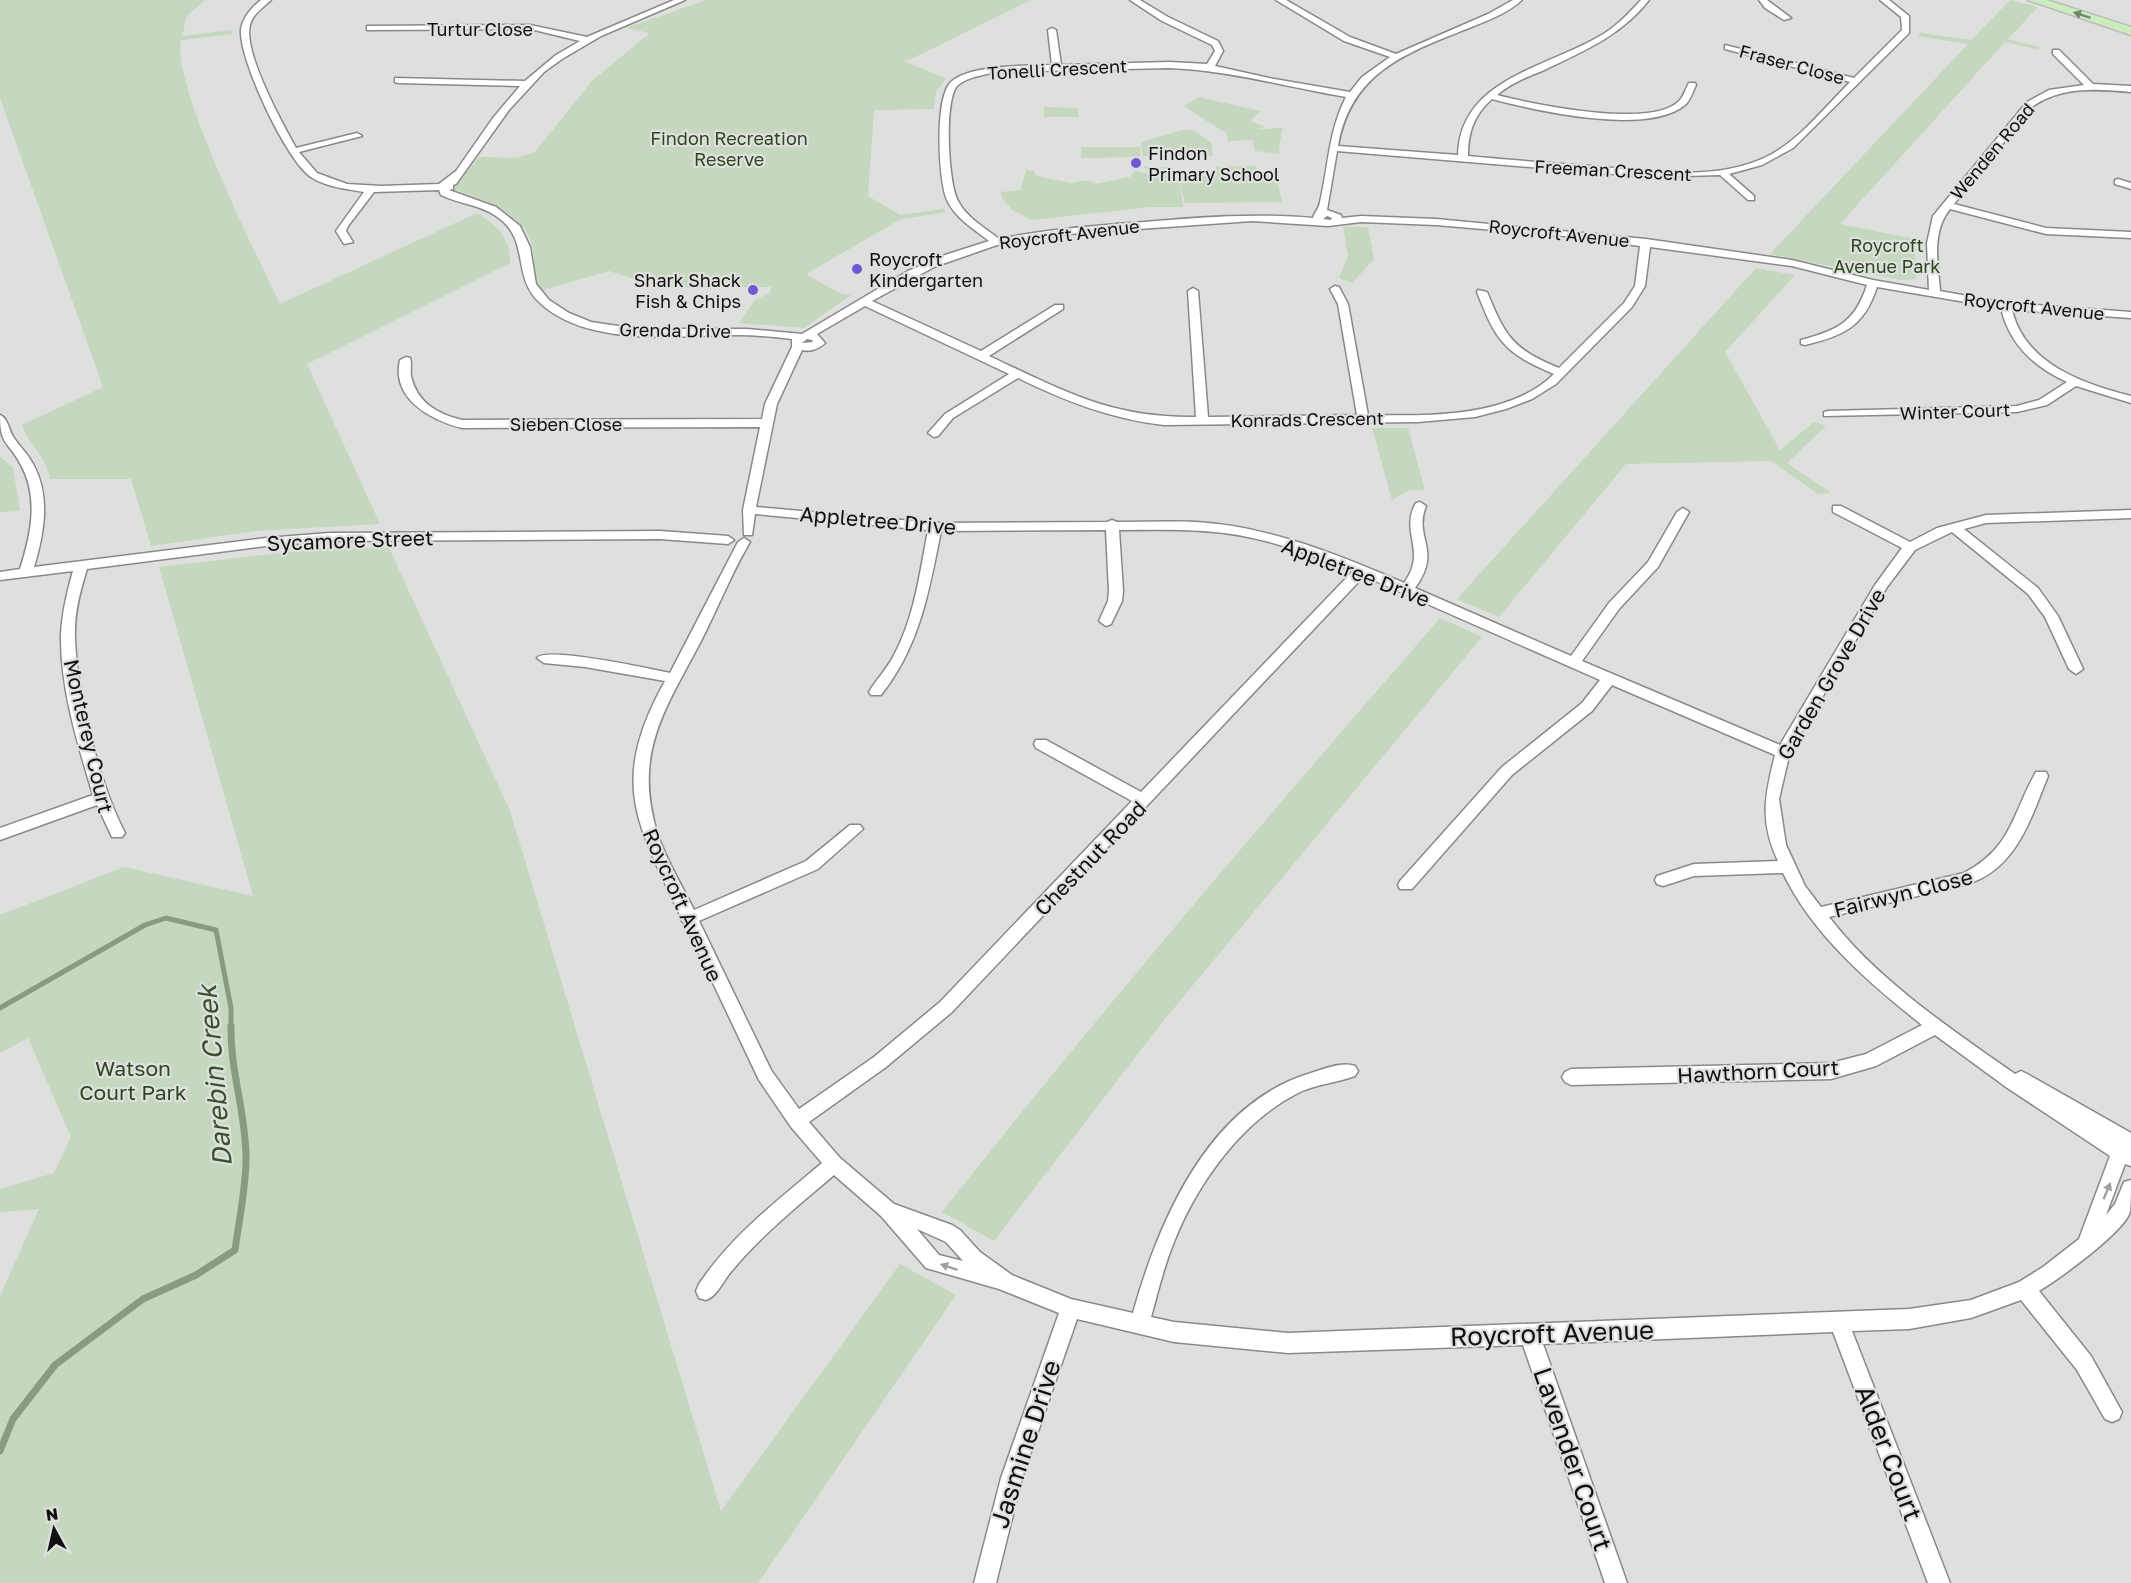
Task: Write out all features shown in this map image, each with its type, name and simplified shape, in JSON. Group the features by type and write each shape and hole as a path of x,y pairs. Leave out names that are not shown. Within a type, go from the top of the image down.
{"main road":[{"path":"2034,0 2131,31"},
{"path":"2072,0 2131,19"}],"street":[{"name":"Grenda Drive","path":"267,0 252,12 245,35 264,92 294,151 302,166 319,178 338,185 371,189 424,192 444,188 447,195 463,198 497,212 515,226 523,241 527,276 532,289 545,302 568,316 596,326 631,331 751,332 806,341"},
{"path":"444,188 459,174 526,84 553,62 588,40 681,0"},
{"path":"668,6 688,0"},
{"path":"1134,0 1165,19 1215,43 1219,51 1210,67"},
{"path":"1282,1 1296,0"},
{"path":"1327,216 1325,203 1332,149 1339,117 1350,96 1367,78 1395,56 1496,13 1518,0"},
{"path":"1463,160 1465,129 1474,112 1490,96 1509,84 1601,41 1625,25 1645,0"},
{"path":"1763,0 1786,18"},
{"name":"Freeman Crescent","path":"1332,149 1650,174 1722,172 1761,163 1781,153 1906,31 1905,16 1884,0"},
{"path":"1282,1 1347,39 1395,56"},
{"name":"Turtur Close","path":"370,28 519,26 549,30 588,40"},
{"path":"1052,30 1056,68"},
{"name":"Fraser Close","path":"1728,47 1856,81"},
{"path":"2056,52 2092,88"},
{"name":"Tonelli Crescent","path":"992,243 953,202 948,187 948,93 958,81 987,71 1169,65 1210,67 1350,96"},
{"path":"398,80 526,84"},
{"path":"1490,96 1546,111 1640,117 1670,110 1689,95 1692,85"},
{"name":"Wenden Road","path":"1935,295 1933,231 1937,218 2034,100 2056,91 2092,88 2131,89"},
{"path":"294,151 357,136"},
{"path":"1722,172 1751,198"},
{"path":"2118,182 2131,186"},
{"path":"348,242 341,231 343,226 371,189"},
{"path":"1947,205 2046,231 2131,235"},
{"name":"Roycroft Avenue","path":"2131,315 2006,306 1792,269 1756,260 1646,243 1487,226 1327,216 1199,221 1085,229 992,243 928,265 867,299 806,341 782,377 775,391 767,423 748,510 746,537 646,734 642,754 640,796 651,837 688,919 765,1075 797,1121 834,1164 888,1210 933,1262 979,1277 1005,1282 1071,1308 1139,1325 1208,1337 1287,1342 1839,1323 1940,1316 1990,1303 2025,1289 2050,1274 2110,1225 2122,1210 2131,1188"},
{"name":"Konrads Crescent","path":"867,299 1074,401 1105,412 1143,420 1455,416 1489,411 1525,399 1562,373 1635,295 1643,274 1646,243"},
{"path":"1805,342 1831,335 1858,318 1873,283"},
{"path":"1335,289 1343,304 1363,418"},
{"path":"1193,291 1202,420"},
{"path":"1482,292 1499,335 1507,345 1529,359 1562,373"},
{"path":"2006,306 2015,334 2027,349 2045,364 2075,381 2131,400"},
{"path":"981,356 1059,307"},
{"name":"Roycroft Avenue","path":"782,377 802,355 806,341"},
{"name":"Sieben Close","path":"406,360 403,369 405,376 424,409 446,420 462,424 767,423"},
{"path":"934,433 949,416 1018,374"},
{"name":"Winter Court","path":"1828,414 2017,409 2043,403 2075,381"},
{"path":"0,419 7,440 29,466 36,491 37,533 26,572"},
{"path":"1406,590 1422,563 1416,522 1420,506"},
{"path":"1838,509 1910,547"},
{"name":"Roycroft Avenue","path":"730,537 748,510"},
{"name":"Appletree Drive","path":"748,510 935,527 1112,524 1197,526 1248,533 1313,551 1362,570 1782,755"},
{"path":"1573,663 1614,606 1653,564 1683,512"},
{"name":"Garden Grove Drive","path":"2128,1149 2037,1100 1936,1026 1861,963 1816,914 1787,867 1778,846 1771,810 1772,791 1782,755 1882,585 1910,547 1953,527 2004,517 2131,514"},
{"path":"1106,621 1112,611 1116,591 1112,524"},
{"path":"876,692 893,674 911,629 926,583 935,527"},
{"path":"1953,527 2014,574 2043,603 2059,630 2076,669"},
{"name":"Sycamore Street","path":"0,576 266,542 329,537 746,537"},
{"path":"730,537 732,562"},
{"name":"Monterey Court","path":"81,566 69,613 70,665 101,798 110,823 117,833"},
{"name":"Chestnut Road","path":"797,1121 880,1062 946,1007 1362,570"},
{"path":"544,658 585,662 673,678"},
{"path":"1406,885 1507,771 1587,707 1609,679"},
{"path":"1041,744 1144,801"},
{"name":"Fairwyn Close","path":"1816,914 1968,878 1983,872 1997,863 2007,850 2041,776"},
{"path":"0,834 101,798"},
{"path":"688,919 812,865 855,829"},
{"path":"1663,880 1694,870 1787,867"},
{"name":"Hawthorn Court","path":"1570,1077 1831,1071 1870,1061 1936,1026"},
{"path":"1139,1325 1167,1234 1182,1206 1228,1138 1248,1116 1293,1087 1349,1071"},
{"name":"Roycroft Avenue","path":"2087,1242 2128,1149"},
{"path":"706,1292 719,1269 738,1248 834,1164"},
{"name":"Roycroft Avenue","path":"888,1210 945,1231 960,1242 973,1258 1005,1282"},
{"path":"2025,1289 2087,1366 2101,1387 2112,1412"},
{"name":"Jasmine Drive","path":"985,1583 992,1544 1004,1501 1071,1308"},
{"name":"Alder Court","path":"1839,1323 1939,1583"},
{"name":"Lavender Court","path":"1530,1335 1616,1583"}],"green space":[{"path":"0,0 205,0 187,16 182,36 232,30 232,34 181,40 181,62 189,93 218,170 280,304 477,213 491,222 501,233 508,246 510,263 307,364 380,524 255,531 151,546 131,479 50,479 45,464 22,425 103,387 0,98"},
{"name":"Findon Recreation Reserve","path":"706,0 1031,0 905,62 946,78 936,92 934,109 874,110 868,196 900,215 943,209 946,212 901,219 806,274 839,293 851,295 804,328 739,323 755,300 770,293 771,287 663,288 609,271 542,290 534,274 533,246 524,227 496,205 454,189 454,185 479,157 516,158 535,152 592,81 650,33 626,28"},
{"name":"Roycroft Avenue Park","path":"2010,0 2038,7 2008,39 2039,47 2039,50 2005,42 1840,224 1915,239 1916,279 1901,280 1770,254 1968,44 1918,36 1920,33 1971,40"},
{"path":"1198,97 1261,111 1250,121 1266,127 1257,129 1283,128 1279,145 1280,154 1255,151 1252,140 1228,141 1226,131 1222,131 1184,106"},
{"path":"1044,107 1078,108 1078,117 1044,117"},
{"path":"1182,130 1192,130 1211,142 1213,156 1143,156 1141,142"},
{"path":"1081,147 1140,147 1140,157 1081,158"},
{"path":"1256,166 1260,176 1276,175 1282,202 1185,203 1180,183 1183,207 1151,207 1032,220 1012,210 1002,198 1001,192 1021,190 1026,170 1034,171 1037,176 1070,183 1086,181 1095,184 1130,177 1134,171 1158,175 1143,167 1173,167 1174,177 1169,178 1217,176 1216,167"},
{"path":"1343,227 1368,227 1374,259 1352,283 1339,278 1348,256"},
{"path":"1756,268 1795,275 1725,352 1780,450 1814,422 1826,426 1787,463 1831,493 1818,494 1771,461 1626,464 1499,617 1457,599"},
{"path":"1372,428 1408,428 1425,490 1409,490 1392,500"},
{"path":"0,457 13,468 20,511 0,512"},
{"name":"Watson Court Park","path":"324,548 389,548 510,811 721,1511 900,1264 956,1295 758,1583 0,1583 0,1296 39,1209 0,1212 0,1189 54,1173 71,1137 28,1038 0,1053 0,915 124,867 253,896 159,567"},
{"path":"1440,618 1482,637 1160,1025 994,1241 942,1212 1125,987"}],"waterway":[{"name":"Darebin Creek","path":"0,1008 145,925 166,918 216,930 231,1008 231,1043 244,1125 246,1158 244,1193 235,1250 196,1275 143,1299 55,1365 13,1419 0,1451"}],"place":[{"name":"Findon Primary School","path":"1136,163"},
{"name":"Roycroft Kindergarten","path":"857,269"},
{"name":"Shark Shack Fish & Chips","path":"753,290"}]}
